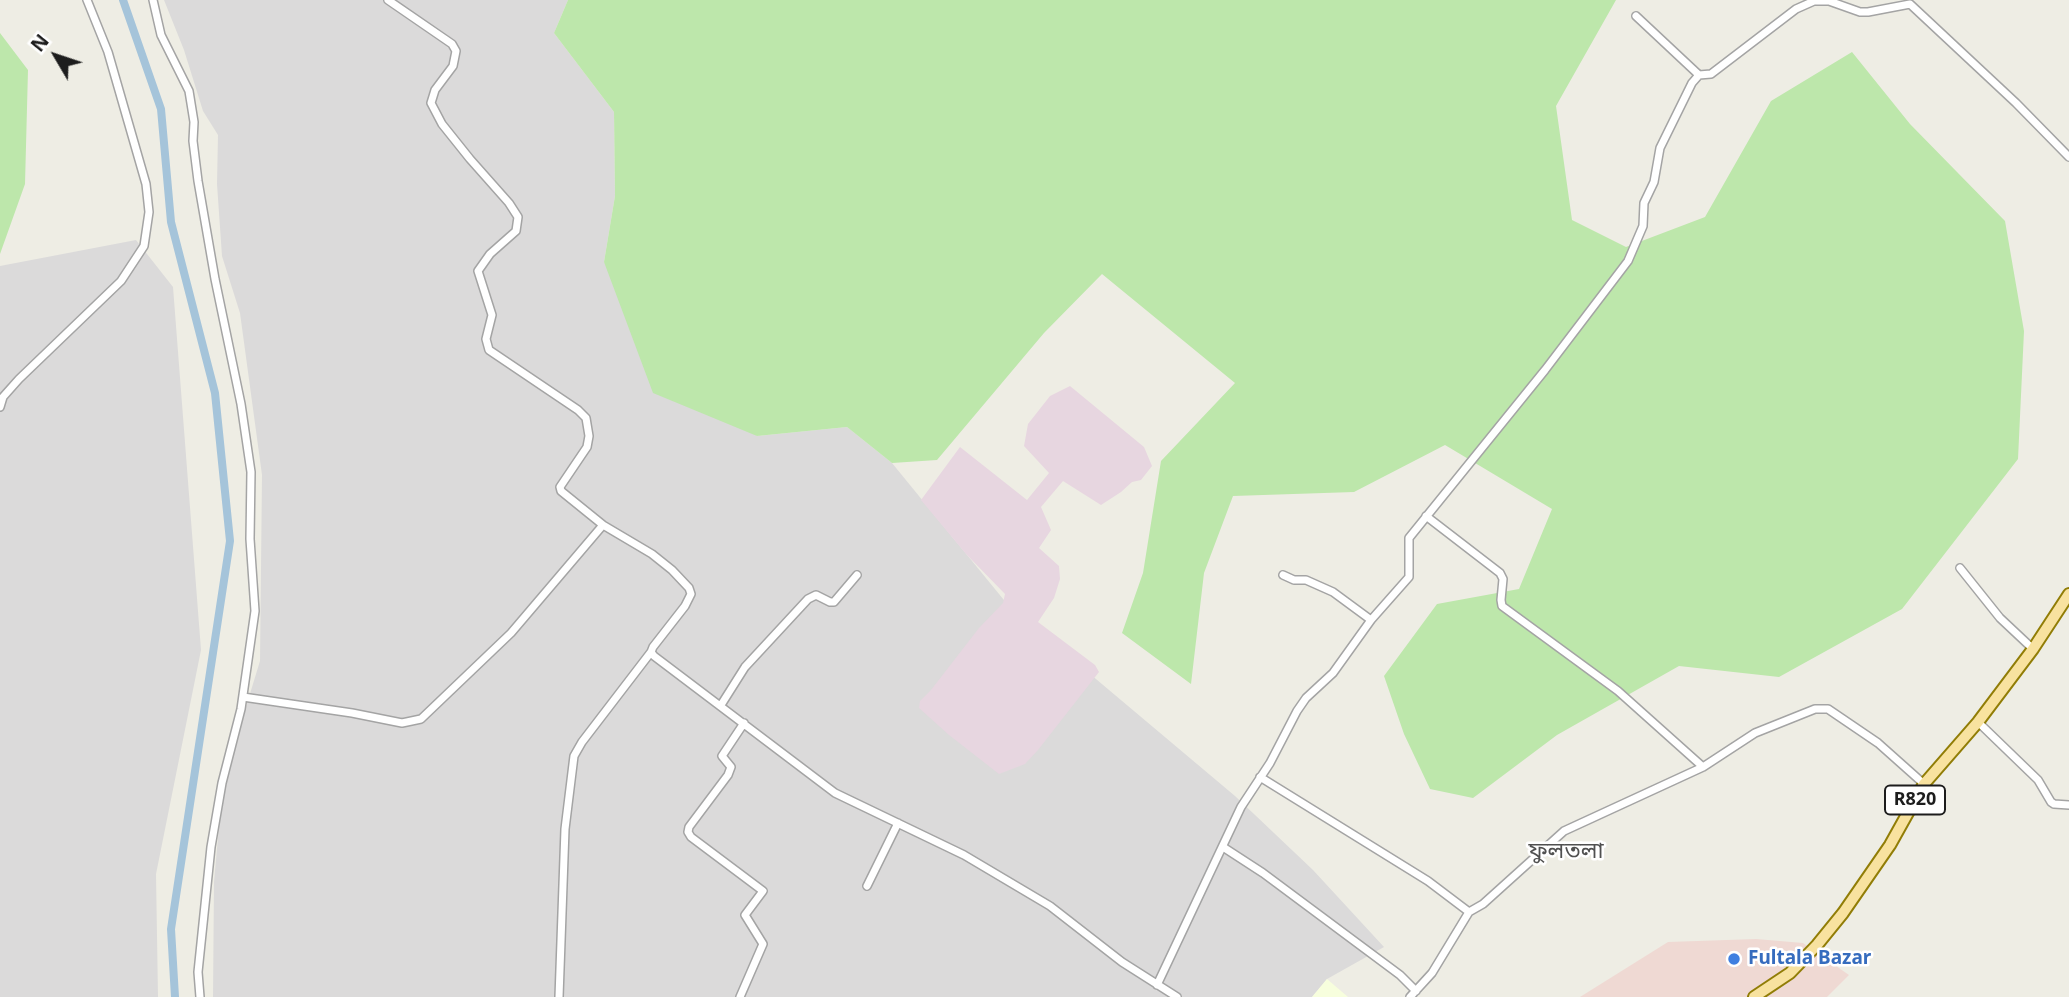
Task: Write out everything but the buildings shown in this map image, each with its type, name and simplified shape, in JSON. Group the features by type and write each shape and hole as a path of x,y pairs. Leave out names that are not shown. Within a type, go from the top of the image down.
{"main road":[{"name":"R820","path":"1754,997 1790,973 1834,924 1890,845 1924,784 1978,722 2033,649 2069,594"}],"street":[{"path":"0,407 3,397 19,379 121,281 144,246 149,212 146,184 108,52 87,0"},
{"path":"153,0 161,35 189,91 198,181 215,279 242,404 251,472 250,539 255,611 243,697 222,783 211,847 198,972 200,997"},
{"path":"387,0 445,37 456,51 453,66 435,90 431,103 442,124 509,203 519,220 516,230 494,250 478,271 492,314 486,339 489,350 586,418 589,436 587,447 559,487 563,495 603,525 672,569 691,594 685,606 574,756 565,829 559,997"},
{"path":"1157,985 1241,807 1306,698 1333,673 1371,620 1409,577 1409,538 1545,370 1628,261 1643,226 1644,203 1654,181 1660,148 1692,82 1699,75 1711,74 1796,9 1814,1 1829,1 1860,12 1917,4 2069,157"},
{"path":"1636,16 1699,75"},
{"path":"1426,516 1500,573 1503,579 1502,606 1618,691 1703,767"},
{"path":"243,697 402,723 421,719 511,633 603,525"},
{"path":"1959,568 2000,618 2033,649"},
{"path":"721,705 746,667 808,599 816,594 834,602 857,575"},
{"path":"1283,575 1294,580 1306,580 1333,592 1371,620"},
{"path":"651,652 674,673 721,705 835,793 964,855 1050,906 1122,962 1177,997"},
{"path":"1223,847 1263,873 1400,975 1413,994 1432,972 1469,912 1483,904 1564,831 1703,767 1755,733 1815,709 1828,709 1878,743 1924,784"},
{"path":"1978,722 2038,780 2051,802 2069,805"},
{"path":"740,997 763,944 745,915 763,891 688,832 728,775 731,766 722,756 723,751 744,723"},
{"path":"1261,777 1428,881 1469,912"},
{"path":"867,886 898,823"}],"shaded area":[{"path":"164,0 568,0 554,33 614,112 615,196 604,262 757,436 847,427 892,463 1008,605 1235,796 1313,870 1384,947 1327,979 1312,997 213,997 214,882 223,782 260,661 262,475 240,313 222,256 217,184 218,135 203,111 184,50"},
{"path":"136,240 173,287 201,650 156,874 158,997 0,997 0,266"},
{"path":"1070,386 1144,447 1152,466 1141,480 1132,482 1101,505 1063,481 1041,507 1051,530 1039,548 1059,566 1060,579 1054,598 1038,622 1095,665 1099,672 1025,764 999,774 919,708 920,701 979,628 1003,603 1005,594 966,554 921,500 960,447 1027,500 1049,473 1024,446 1028,424 1050,396"},
{"name":"Fultala Bazar","path":"1756,939 1803,943 1849,975 1827,997 1580,997 1668,942"},
{"path":"1327,979 1348,997 1312,997"}],"green space":[{"path":"568,0 1616,0 1556,106 1572,220 1626,247 1705,217 1771,101 1852,52 1910,124 2005,221 2024,331 2018,459 1902,609 1779,677 1679,666 1557,735 1473,798 1430,789 1404,734 1384,676 1437,604 1519,589 1552,509 1445,445 1354,492 1233,496 1204,573 1191,684 1122,633 1143,573 1161,461 1235,383 1102,274 1044,333 937,460 892,463 847,427 757,436 653,393 604,262 615,196 614,112 554,33"},
{"path":"0,33 28,70 25,184 0,254"}],"waterway":[{"path":"123,0 161,109 171,222 215,393 230,541 171,929 175,997"}],"place":[{"name":"Fultala Bazar","path":"1734,959"}],"district":[{"name":"ফুলতলা","path":"1566,851"}]}
